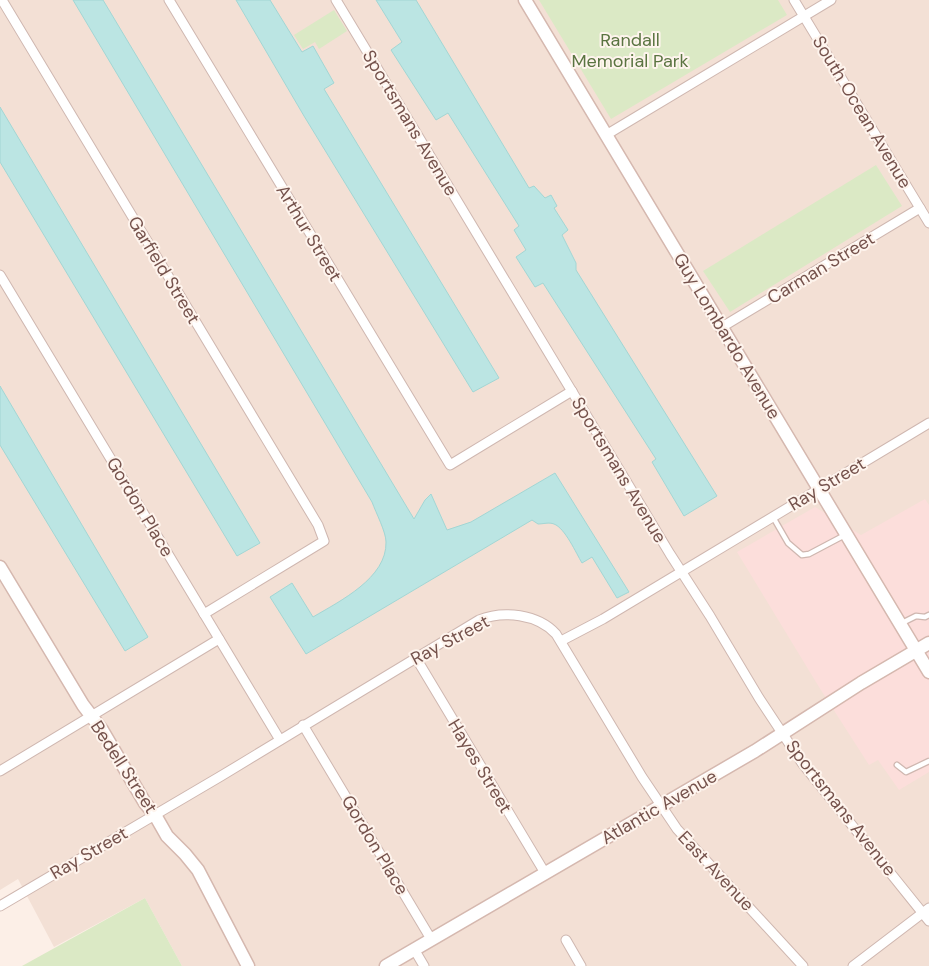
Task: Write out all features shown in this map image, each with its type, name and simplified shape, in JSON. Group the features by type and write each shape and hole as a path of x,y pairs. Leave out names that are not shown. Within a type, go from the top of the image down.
{"street":[{"name":"Garfield Street","path":"2,0 313,517 324,541 204,614"},
{"name":"Arthur Street","path":"169,0 450,465 572,392"},
{"name":"Sportsmans Avenue","path":"336,0 759,698 802,763 926,910 929,921"},
{"name":"Guy Lombardo Avenue","path":"525,0 929,672"},
{"name":"South Ocean Avenue","path":"794,0 929,223"},
{"path":"606,135 831,0"},
{"name":"Carman Street","path":"722,327 920,208"},
{"name":"Gordon Place","path":"0,275 280,740"},
{"name":"Ray Street","path":"0,906 479,620 500,615 516,616 544,623 561,640 603,620 929,423"},
{"name":"Bedell Street","path":"0,567 83,705 102,730 145,803 155,815 167,836 198,870 248,966"},
{"path":"0,771 219,639"},
{"name":"East Avenue","path":"561,640 661,806 677,829 803,966"},
{"name":"Atlantic Avenue","path":"386,966 661,806 929,643"},
{"name":"Hayes Street","path":"416,658 544,873"},
{"name":"Gordon Place","path":"303,726 432,939"},
{"path":"853,966 926,910"},
{"path":"566,940 581,966"},
{"path":"414,950 424,966"}],"lane":[{"path":"773,517 788,543 802,555 809,554 846,534"},
{"path":"900,624 916,616 925,618 929,615"},
{"path":"897,765 906,772 929,762"}],"shaded area":[{"path":"0,0 929,0 929,966 182,966 145,898 54,947 18,879 0,890"},
{"path":"925,499 929,505 929,772 899,790 878,760 869,765 737,552 815,507 861,535"}],"green space":[{"name":"Randall Memorial Park","path":"539,0 778,0 787,15 611,119"},
{"path":"334,10 347,31 319,49 315,42 303,49 294,35"},
{"path":"876,165 902,206 730,312 703,271"},
{"path":"145,898 182,966 22,966"}],"water":[{"path":"73,0 103,0 414,519 425,500 431,494 447,530 471,522 555,473 629,592 617,598 592,557 582,563 566,535 558,526 550,523 538,524 532,520 306,654 270,597 292,583 313,617 336,604 360,587 379,567 384,555 386,542 383,528 372,502"},
{"path":"236,0 270,0 302,52 313,46 334,83 324,89 499,378 473,392 304,116"},
{"path":"376,0 416,0 529,188 534,186 545,198 551,195 557,206 554,208 568,230 562,235 576,263 576,270 717,496 684,516 652,462 656,459 543,283 535,287 516,257 526,250 514,230 519,226 448,113 436,120 391,50 402,42"},
{"path":"0,107 260,543 237,556 0,162"},
{"path":"0,386 148,637 125,651 0,445"}]}
